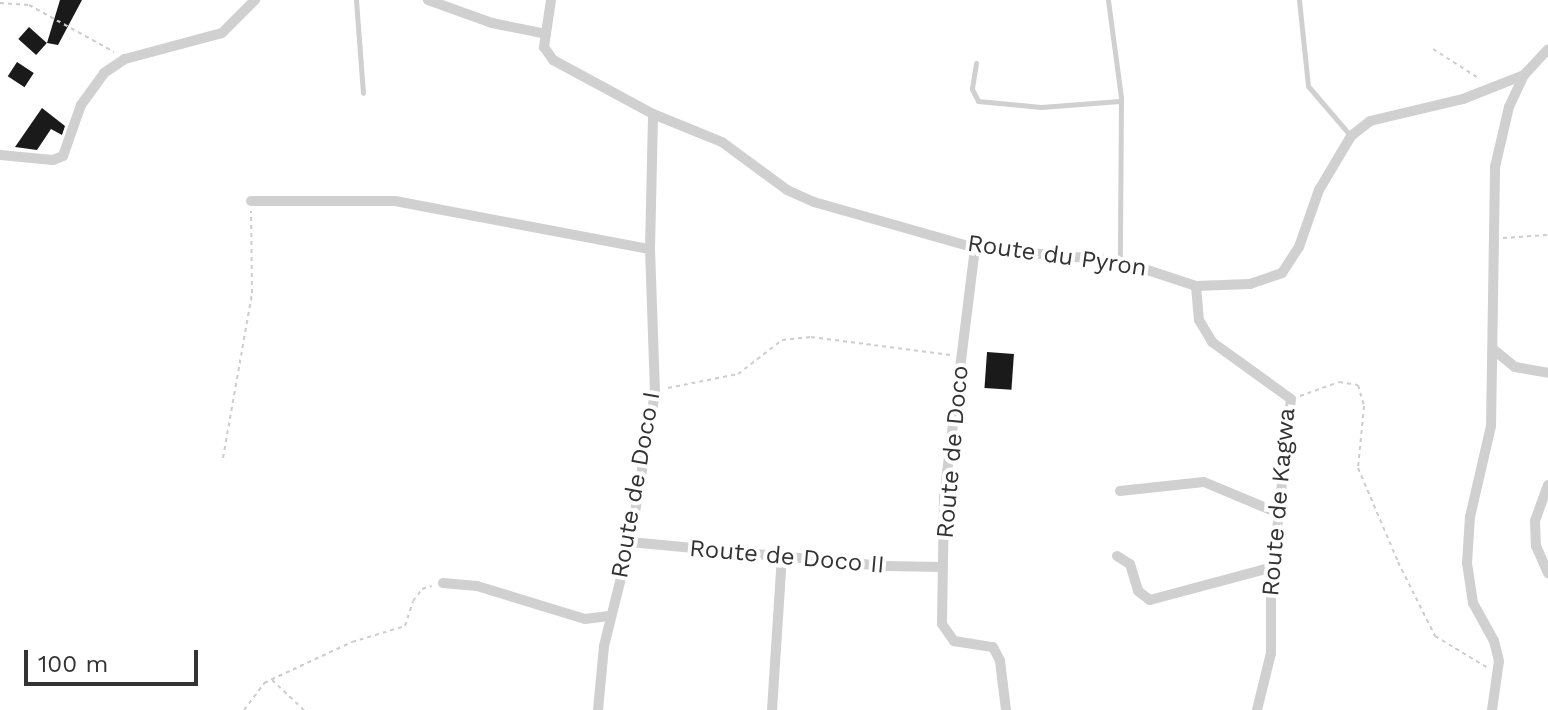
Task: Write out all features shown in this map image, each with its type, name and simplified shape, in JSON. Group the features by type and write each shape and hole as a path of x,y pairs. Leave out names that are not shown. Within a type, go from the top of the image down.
{"street":[{"path":"0,155 53,160 63,156 81,105 104,73 125,59 222,33 255,0"},
{"path":"428,0 471,17 546,34 549,1"},
{"name":"Route du Pyron","path":"546,34 544,47 553,60 653,114 711,136 787,190 814,202 975,248 1120,261 1196,286 1250,284 1282,273 1299,247 1319,190 1351,136"},
{"path":"1492,710 1499,675 1494,641 1473,603 1467,563 1470,517 1491,426 1498,238 1495,167 1509,107 1524,75 1548,49"},
{"path":"1351,136 1370,121 1495,87 1524,75"},
{"name":"Route de Doco I","path":"598,710 611,616 630,542 655,392 650,249 653,114"},
{"path":"251,201 395,201 650,249"},
{"name":"Route de Doco","path":"975,248 944,496 946,636 993,647 1000,661 1006,710"},
{"name":"Route de Kagwa","path":"1196,286 1199,320 1212,342 1291,399 1273,567 1271,653 1257,710"},
{"path":"1494,350 1515,367 1548,373"},
{"path":"1120,491 1197,481 1278,513"},
{"path":"1548,485 1535,521 1536,546 1548,573"},
{"name":"Route de Doco II","path":"630,542 943,567"},
{"path":"772,710 782,556"},
{"path":"1117,556 1127,560 1138,591 1150,600 1273,567"},
{"path":"443,583 477,586 585,619 611,616"}],"lane":[{"path":"356,0 363,93"},
{"path":"1108,0 1121,101 1120,261"},
{"path":"1299,0 1308,86 1351,136"},
{"path":"976,63 972,89 978,101 1041,107 1121,101"}],"path":[{"path":"0,3 29,5 125,59"},
{"path":"1433,49 1495,87"},
{"path":"223,458 252,293 251,201"},
{"path":"1498,238 1548,235"},
{"path":"655,392 738,374 782,340 811,337 961,357"},
{"path":"1291,399 1339,382 1358,385 1364,406 1358,468 1398,562 1435,636 1499,675"},
{"path":"244,710 271,679 352,642 405,626 422,589 443,583"},
{"path":"271,679 304,710"}],"building":[{"path":"60,0 82,0 58,45 47,43"},
{"path":"29,27 47,43 36,55 18,39"},
{"path":"17,62 34,73 25,87 8,76"},
{"path":"42,108 65,126 62,135 51,129 37,150 15,147"},
{"path":"987,352 1014,354 1011,390 984,388"}]}
